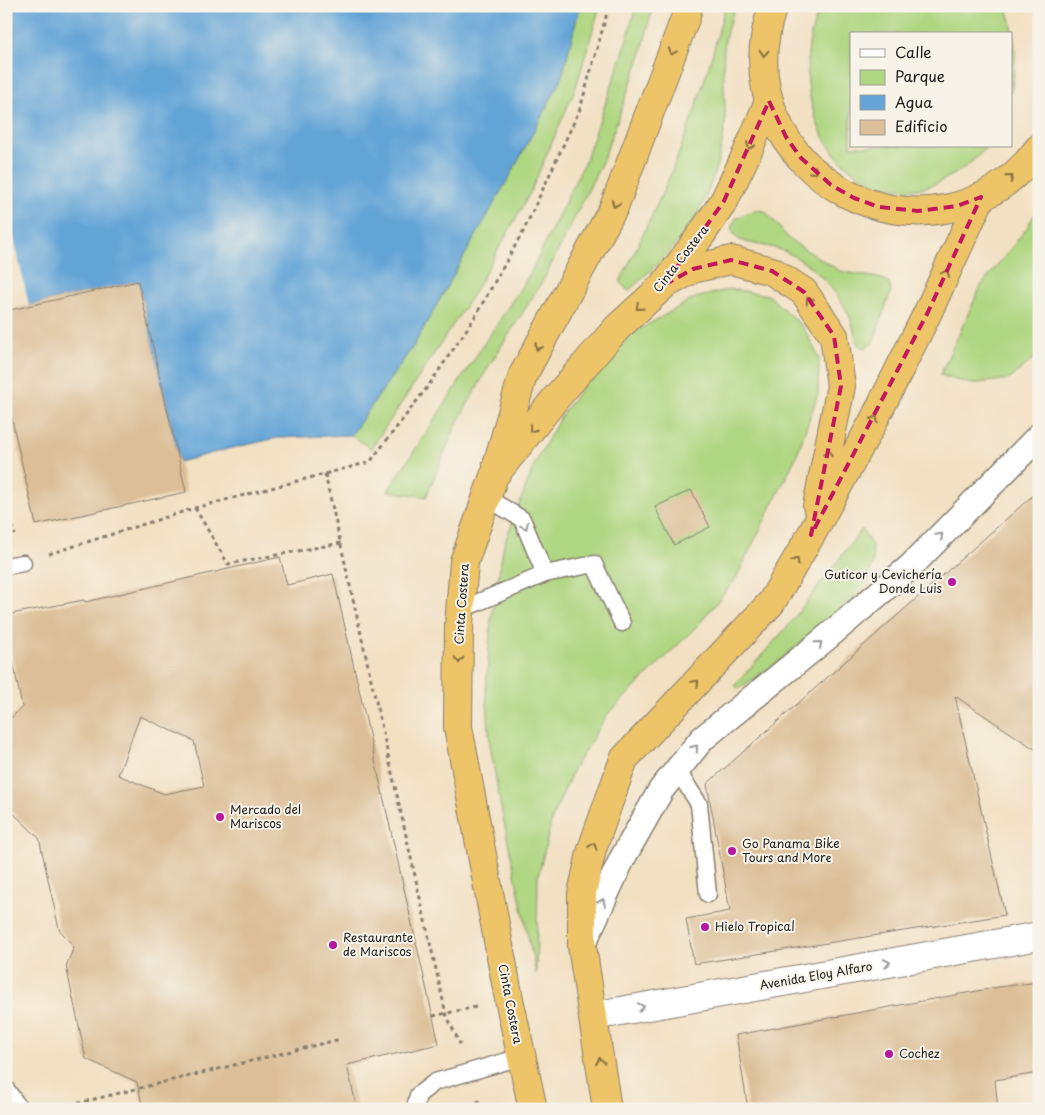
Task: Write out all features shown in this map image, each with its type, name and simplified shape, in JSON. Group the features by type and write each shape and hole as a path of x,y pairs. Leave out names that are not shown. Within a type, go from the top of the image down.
{"highway":[{"path":"490,487 523,375 614,207 683,25 688,6"},
{"path":"773,6 767,29 764,58 765,80 770,101 786,137 801,158 825,181 854,198 879,207 918,211 957,206 981,197 1009,180 1039,148"},
{"name":"Cinta Costera","path":"533,1109 509,999 458,726 460,610 464,562 490,487 555,399 617,328 664,285 724,200 770,101"},
{"path":"607,1109 582,946 582,893 590,858 624,759 771,603 811,535 881,407 928,312 981,197"},
{"path":"664,285 693,269 731,260 772,271 804,292 834,336 842,386 811,535"}],"street":[{"path":"582,946 622,859 662,790 702,739 910,567 1039,436"},
{"name":"Avenida Eloy Alfaro","path":"593,1016 1039,936"}],"lane":[{"path":"490,487 522,519 545,574"},
{"path":"6,566 22,563"},
{"path":"460,610 545,574 594,564 622,623"},
{"path":"677,770 699,804 708,894"},
{"path":"416,1109 418,1095 435,1082 521,1057"},
{"path":"6,1089 20,1109"}],"path":[{"path":"6,502 22,563 194,508 370,462 429,384 473,320 523,232 580,109 609,6"},
{"path":"325,474 446,1014 472,1072"},
{"path":"194,508 228,564 341,542"},
{"path":"433,1016 509,999"},
{"path":"54,1109 341,1039"}],"highlighted area":[{"path":"769,101 786,137 801,158 831,185 854,198 879,207 918,211 957,206 981,197 928,312 811,535 841,386 834,336 804,292 772,271 731,260 693,269 664,285 724,201"}],"green space":[{"path":"580,6 600,6 576,87 530,193 472,296 371,449 351,435 414,345 513,170 561,80"},
{"path":"636,6 653,6 642,52 603,160 545,277 489,366 456,425 426,497 388,491 531,272 586,159 623,53"},
{"path":"725,6 735,6 726,35 724,50 725,113 722,144 717,165 702,204 683,235 658,263 628,291 620,282 669,178 685,136 707,72"},
{"path":"821,6 1006,6 1010,17 1015,49 1012,86 1012,32 850,32 850,148 985,148 968,165 951,176 922,188 899,189 882,185 857,174 838,157 823,136 813,111 808,84 808,57 812,30"},
{"path":"1039,207 1039,354 1010,379 971,384 940,375 981,286 1026,229"},
{"path":"755,210 765,211 790,240 840,271 883,279 889,284 891,291 873,343 865,348 858,345 850,318 843,305 829,285 812,268 781,250 740,240 736,237 731,228 736,218"},
{"path":"731,289 768,295 803,327 819,358 818,394 796,457 735,580 698,625 607,715 574,768 552,819 538,877 536,974 500,803 490,745 486,690 491,619 504,544 536,461 564,411 596,369 638,330 695,298"},
{"path":"862,529 872,546 873,561 867,587 774,665 738,689 735,685 788,626"}],"water":[{"path":"6,6 580,6 561,80 513,170 414,345 351,435 278,438 179,462 138,281 6,311"}],"pier":[{"path":"6,203 29,306 6,311"}],"building":[{"path":"138,281 186,492 36,525 6,394 6,311"},
{"path":"691,490 710,527 674,545 655,507"},
{"path":"1039,490 1039,752 955,696 1005,915 694,964 686,919 730,911 707,784"},
{"name":"Mercado del Mariscos","path":"280,557 287,585 333,574 439,1044 347,1065 357,1109 143,1109 137,1082 86,1059 66,966 74,947 59,929 39,838 6,806 6,723 22,707 6,625 6,615 84,600 85,602","holes":["140,716 194,741 204,786 164,794 118,775"]},
{"name":"Cochez","path":"1039,982 1039,1073 995,1080 998,1109 748,1109 736,1035 999,987"}],"place":[{"name":"Guticor y Cevichería Donde Luis","path":"952,582"},
{"name":"Mercado del Mariscos","path":"220,817"},
{"name":"Go Panama Bike Tours and More","path":"732,851"},
{"name":"Hielo Tropical","path":"705,927"},
{"name":"Restaurante de Mariscos","path":"333,945"},
{"name":"Cochez","path":"889,1054"}]}
